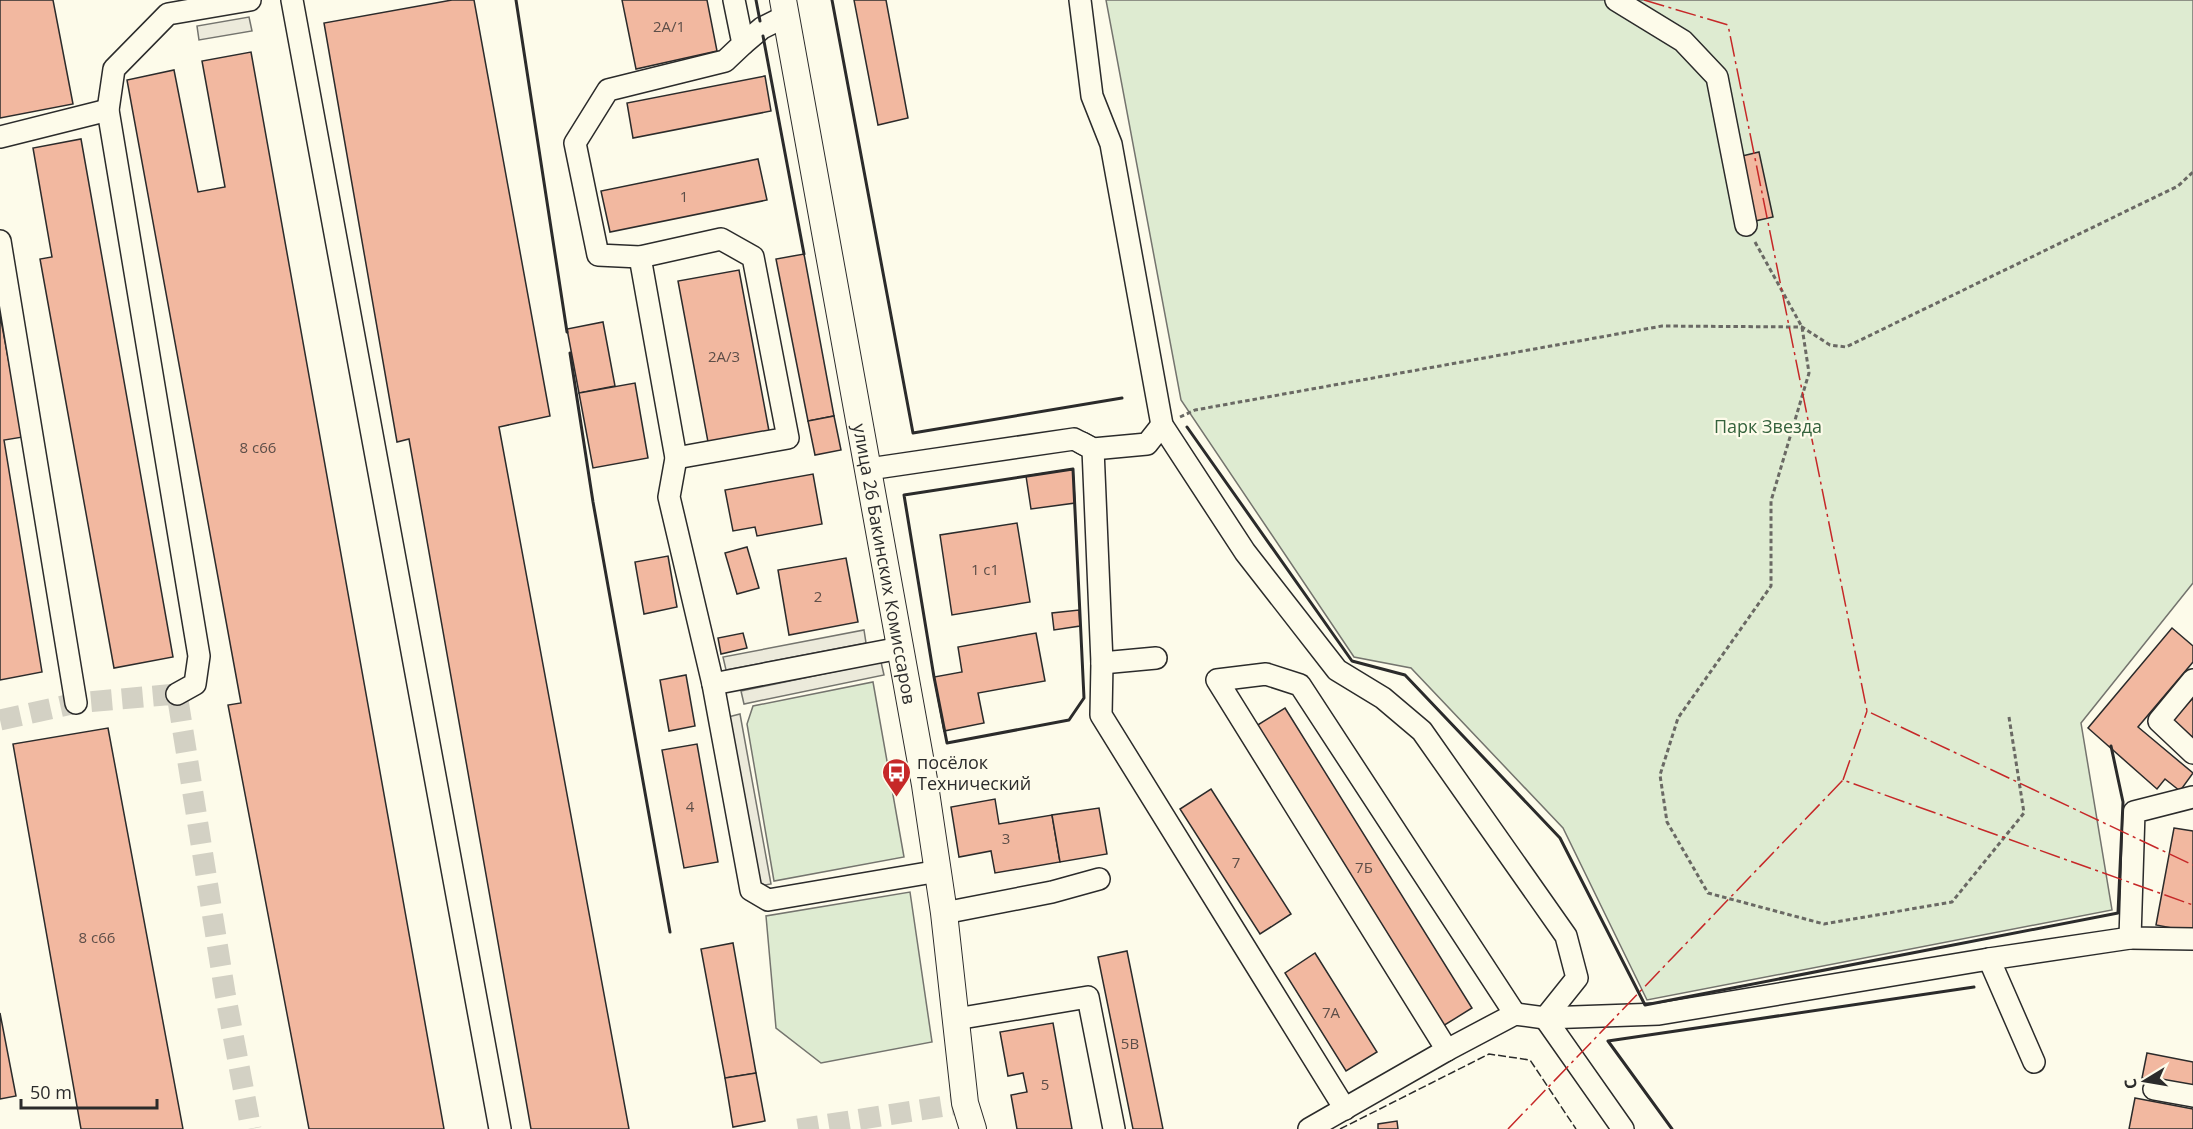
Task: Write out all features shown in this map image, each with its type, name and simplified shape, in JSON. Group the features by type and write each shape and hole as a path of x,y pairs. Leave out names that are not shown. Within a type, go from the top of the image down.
{"main road":[{"name":"улица 26 Бакинских Комиссаров","path":"785,8 939,871 965,1104 973,1129"}],"street":[{"path":"177,694 195,684 199,656 108,110 114,69 168,14 250,0"},
{"path":"292,0 500,1129"},
{"path":"734,0 743,45"},
{"path":"1080,0 1092,96 1111,144 1162,425 1245,552 1337,670 1383,698 1422,731 1566,936 1577,978 1545,1018"},
{"path":"1616,0 1683,41 1717,77 1746,225"},
{"path":"676,458 788,438 753,257 721,239 640,256 598,255 576,142 608,90 725,61 785,8"},
{"path":"0,137 108,110"},
{"path":"0,241 76,703"},
{"path":"640,256 676,458 669,497 713,684 751,890 768,900 939,871"},
{"path":"869,469 1074,439 1093,449 1147,444 1162,425"},
{"path":"1093,449 1102,663 1101,715 1345,1110"},
{"path":"713,684 900,648"},
{"path":"1102,663 1156,658"},
{"path":"1447,1050 1216,680 1266,674 1300,685 1515,1014"},
{"path":"2193,680 2159,721 2193,753"},
{"path":"2130,938 2134,812 2193,797"},
{"path":"944,914 1052,892 1099,879"},
{"path":"1309,1129 1515,1014 1545,1018 1659,1014 2130,938 2193,939"},
{"path":"1989,959 2034,1062"},
{"path":"956,1018 1088,997 1114,1129"},
{"path":"1545,1018 1623,1129"},
{"path":"2154,1089 2193,1096"}],"path":[{"path":"1162,425 1195,410 1662,326 1802,327 1830,345 1846,347 2178,186 2193,172"},
{"path":"1746,225 1802,327 1809,373 1771,501 1771,586 1678,718 1660,775 1667,822 1708,893 1824,924 1952,902 2024,813 2009,717"}],"green space":[{"name":"Парк Звезда","path":"1106,0 2193,0 2193,583 2081,723 2112,910 1647,1000 1563,828 1411,668 1354,657 1181,400"},
{"path":"873,682 904,857 774,881 747,724 753,706"},
{"path":"910,892 932,1042 821,1063 776,1028 766,916"}],"shaded area":[{"path":"249,17 252,31 199,40 197,26"},
{"path":"864,630 866,643 726,670 723,657"},
{"path":"881,662 884,675 744,704 741,691"},
{"path":"740,714 771,884 758,886 728,717"}],"building":[{"path":"0,0 53,0 73,104 0,118"},
{"path":"452,0 474,0 550,416 499,427 629,1129 531,1129 409,439 397,442 324,23"},
{"path":"622,0 707,0 717,51 636,69"},
{"path":"854,0 886,0 908,118 878,125"},
{"path":"251,52 444,1129 309,1129 228,705 241,703 127,80 174,70 198,192 225,187 202,61"},
{"path":"765,76 771,111 633,138 627,103"},
{"path":"81,139 173,657 114,668 40,259 52,257 33,148"},
{"path":"1759,152 1773,217 1755,221 1742,156"},
{"path":"758,159 767,200 610,232 601,191"},
{"path":"804,254 834,416 808,421 776,259"},
{"path":"739,270 769,431 708,442 678,281"},
{"path":"0,315 23,437 4,440 42,672 0,680"},
{"path":"603,322 615,386 579,393 567,329"},
{"path":"635,383 648,458 593,468 579,393"},
{"path":"834,416 841,450 815,455 808,421"},
{"path":"1073,469 1075,503 1031,509 1026,476"},
{"path":"813,474 822,524 757,536 755,527 733,531 725,490"},
{"path":"1017,523 1030,602 952,615 940,535"},
{"path":"747,547 759,588 737,594 725,553"},
{"path":"668,556 677,607 644,614 635,562"},
{"path":"846,558 858,622 789,635 778,570"},
{"path":"1079,610 1080,626 1054,630 1052,613"},
{"path":"2172,628 2193,646 2193,662 2138,727 2193,773 2180,791 2165,779 2157,789 2088,728"},
{"path":"743,633 747,648 721,654 718,638"},
{"path":"1036,633 1045,681 978,693 984,723 944,731 934,677 962,672 958,647"},
{"path":"686,675 695,726 669,731 660,680"},
{"path":"2193,698 2193,738 2173,720"},
{"path":"1285,708 1472,1008 1443,1026 1256,726"},
{"path":"108,728 183,1129 81,1129 13,744"},
{"path":"697,744 718,862 684,868 662,750"},
{"path":"1211,789 1291,914 1260,934 1180,809"},
{"path":"995,799 999,824 1052,815 1060,862 995,873 991,851 959,857 951,807"},
{"path":"1099,808 1107,854 1060,862 1052,815"},
{"path":"2174,828 2193,831 2193,932 2156,925"},
{"path":"733,943 756,1073 725,1078 701,949"},
{"path":"1127,951 1163,1129 1133,1129 1098,957"},
{"path":"1315,953 1377,1052 1346,1071 1285,973"},
{"path":"0,1013 16,1096 0,1099"},
{"path":"1053,1023 1072,1129 1017,1129 1011,1095 1027,1092 1023,1073 1008,1076 1000,1032"},
{"path":"2147,1053 2193,1062 2193,1087 2142,1078"},
{"path":"756,1073 765,1121 733,1127 725,1078"},
{"path":"2135,1098 2193,1109 2193,1129 2129,1129"},
{"path":"1397,1121 1398,1129 1378,1129 1378,1124"}],"tunnel":[{"path":"0,720 76,703 177,694 225,993 251,1129"},
{"path":"798,1129 965,1103"}],"fence":[{"path":"1340,1129 1489,1054 1530,1060 1576,1129"}],"wall":[{"path":"516,0 567,332"},
{"path":"756,0 760,21"},
{"path":"832,0 913,433 1122,398"},
{"path":"763,36 804,254"},
{"path":"570,353 593,502 670,932"},
{"path":"1187,427 1352,661 1405,675 1560,838 1645,1005 2118,913 2123,802 2111,746"},
{"path":"1073,469 1084,698 1069,720 947,743 904,495 1073,469"},
{"path":"1672,1129 1608,1041 1974,987"}],"power":[{"path":"1644,0 1728,25 1867,711 2193,865"},
{"path":"1843,780 1867,711"},
{"path":"1508,1129 1843,780 2193,905"}],"place":[{"name":"посёлок Технический","path":"896,798"}]}
